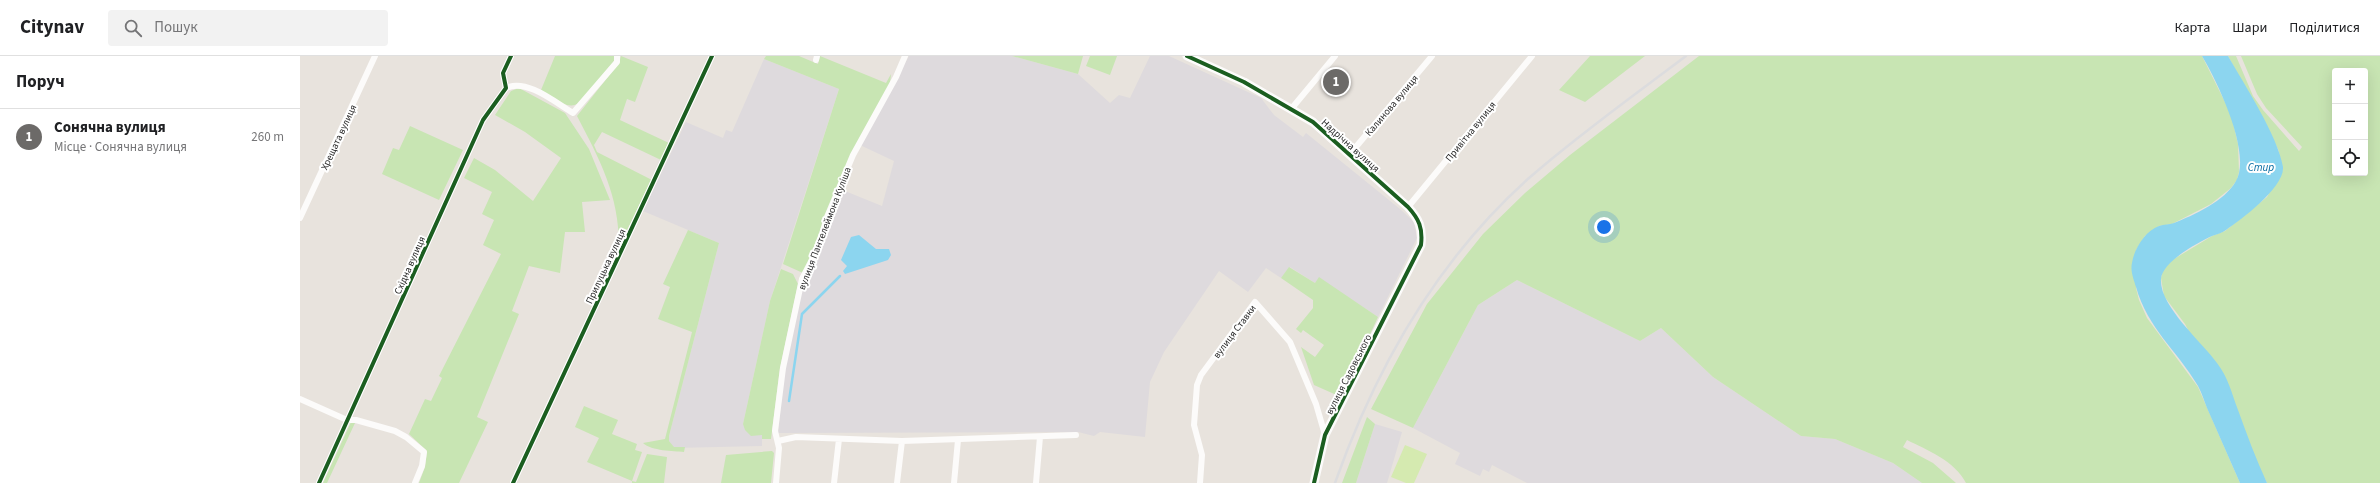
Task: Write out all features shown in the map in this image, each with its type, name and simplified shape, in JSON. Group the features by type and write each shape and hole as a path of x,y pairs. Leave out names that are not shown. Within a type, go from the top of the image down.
{"street":[{"name":"Хрещата вулиця","path":"300,218 375,56"},
{"path":"511,56 503,73 506,88 513,85 526,87 573,113 617,59"},
{"name":"Прилуцька вулиця","path":"513,483 712,56"},
{"name":"вулиця Пантелеймона Куліша","path":"776,483 779,448 775,430 783,368 802,279 818,248 827,217 853,155 896,77 905,56"},
{"name":"Надрічна вулиця","path":"1188,56 1244,82 1292,108 1313,122 1408,207 1418,218 1423,232"},
{"path":"1292,108 1335,56"},
{"name":"Калинова вулиця","path":"1350,154 1432,56"},
{"name":"Привітна вулиця","path":"1408,207 1532,56"},
{"name":"Східна вулиця","path":"319,483 484,120 506,88"},
{"name":"вулиця Садовського","path":"1314,483 1325,435 1422,245 1423,232"},
{"name":"вулиця Ставки","path":"1200,483 1202,455 1194,425 1196,384 1255,302 1290,342 1316,404 1325,435"},
{"path":"300,399 347,420 356,420 394,431 420,447 424,452 424,458 415,483"},
{"path":"778,441 796,437 902,441 1076,435"},
{"path":"1036,483 1040,437"},
{"path":"834,483 839,439"},
{"path":"954,483 958,440"},
{"path":"897,483 902,441"}],"shaded area":[{"path":"909,56 1012,56 1078,74 1110,103 1119,95 1130,98 1150,56 1169,56 1261,98 1274,115 1303,137 1306,133 1400,209 1414,222 1417,238 1378,317 1319,278 1315,283 1290,267 1281,278 1266,268 1248,292 1219,271 1164,352 1150,382 1145,437 1100,432 1094,436 1078,432 778,433 785,369 804,280 820,249 829,217 840,189 882,206 894,161 860,145"},
{"path":"764,59 839,89 770,301 743,424 762,435 762,446 674,448 669,441 669,436 719,243 643,211 686,122 723,138 726,130 732,132"},
{"path":"1517,280 1640,341 1661,328 1713,377 1801,436 1835,439 1893,463 1922,483 1527,483 1492,465 1489,472 1483,469 1480,476 1455,464 1460,453 1413,428 1478,305"},
{"path":"1375,424 1402,432 1387,483 1356,483"}],"green space":[{"path":"555,56 615,56 614,61 579,103 570,105 560,102 541,90"},
{"path":"621,56 648,67 635,102 627,99 620,120 669,143 661,160 602,132 594,145 597,152 652,180 619,246 616,210 607,178 577,116 619,63"},
{"path":"766,56 799,56 818,64 820,56 886,83 891,74 890,84 851,154 816,247 803,273 783,264 839,89 764,59"},
{"path":"1012,56 1083,56 1078,74"},
{"path":"1090,56 1117,56 1110,75 1086,66"},
{"path":"1590,56 1645,56 1585,102 1559,90"},
{"path":"1699,56 2202,56 2231,114 2238,144 2239,172 2237,180 2231,188 2211,204 2172,224 2159,226 2145,236 2136,250 2136,288 2139,300 2147,318 2198,387 2240,483 1966,483 1955,468 1948,462 1932,452 1907,440 1903,447 1933,463 1956,483 1922,483 1893,463 1835,439 1801,436 1713,377 1661,328 1640,341 1517,280 1478,305 1413,428 1371,409 1427,304 1483,234 1525,193 1570,155"},
{"path":"2228,56 2236,56 2253,96 2263,110 2299,151 2302,147 2266,108 2257,94 2241,56 2380,56 2380,483 2267,483 2185,324 2164,296 2161,278 2163,269 2169,262 2212,236 2225,231 2267,197 2283,169 2278,149"},
{"path":"519,88 565,113 589,149 610,200 582,202 585,232 565,232 560,273 529,266 512,311 519,314 477,417 488,422 459,483 419,483 425,467 427,451 409,434 425,399 431,401 442,378 439,376 501,254 483,245 494,220 482,214 492,192 464,178 474,158 495,170 533,201 561,158 525,132 495,115 511,91"},
{"path":"410,126 463,150 439,200 382,174 393,148 399,150"},
{"path":"688,230 719,243 669,436 669,441 674,447 685,447 684,452 652,448 643,443 665,439 692,332 658,319 670,287 663,284"},
{"path":"1289,267 1315,283 1319,277 1378,317 1341,397 1314,385 1301,347 1315,357 1324,345 1303,330 1301,333 1296,329 1313,308 1313,300 1281,278"},
{"path":"781,269 793,274 798,284 780,368 771,439 762,439 762,435 751,436 745,430 743,424 770,301"},
{"path":"584,406 618,420 612,434 637,444 635,450 642,452 632,481 587,462 599,438 575,427"},
{"path":"1367,417 1375,424 1356,483 1342,483"},
{"path":"351,422 355,423 327,483 323,483"},
{"path":"1405,445 1427,454 1414,483 1406,483 1391,477"},
{"path":"772,451 774,453 771,483 721,483 726,455"},
{"path":"647,454 667,457 664,483 632,483 632,481 636,482"}],"water":[{"name":"Стир","path":"2202,56 2228,56 2260,110 2275,141 2283,167 2282,175 2270,193 2242,219 2221,233 2198,243 2181,254 2167,266 2161,279 2162,290 2174,312 2210,354 2224,374 2267,483 2240,483 2199,389 2190,373 2155,327 2148,315 2141,302 2132,272 2132,263 2135,252 2141,241 2149,232 2159,226 2172,224 2182,220 2217,201 2231,188 2236,181 2240,169 2240,153 2231,117 2216,82"},
{"path":"859,235 876,249 889,249 891,255 888,260 845,274 843,271 847,266 841,260 851,237"}],"waterway":[{"path":"789,401 802,314 840,276"}],"railway":[{"path":"1335,483 1351,440 1390,357 1412,318 1465,244 1496,210 1529,178 1567,146 1686,56"}],"cycle path":[{"path":"319,483 483,120 506,88 503,73 511,56"},
{"path":"513,483 712,56"},
{"path":"1187,56 1244,82 1313,122 1408,207 1415,216 1421,229 1421,245 1325,435 1314,483"}],"place":[{"name":"Сонячна вулиця","path":"1336,82"}]}
